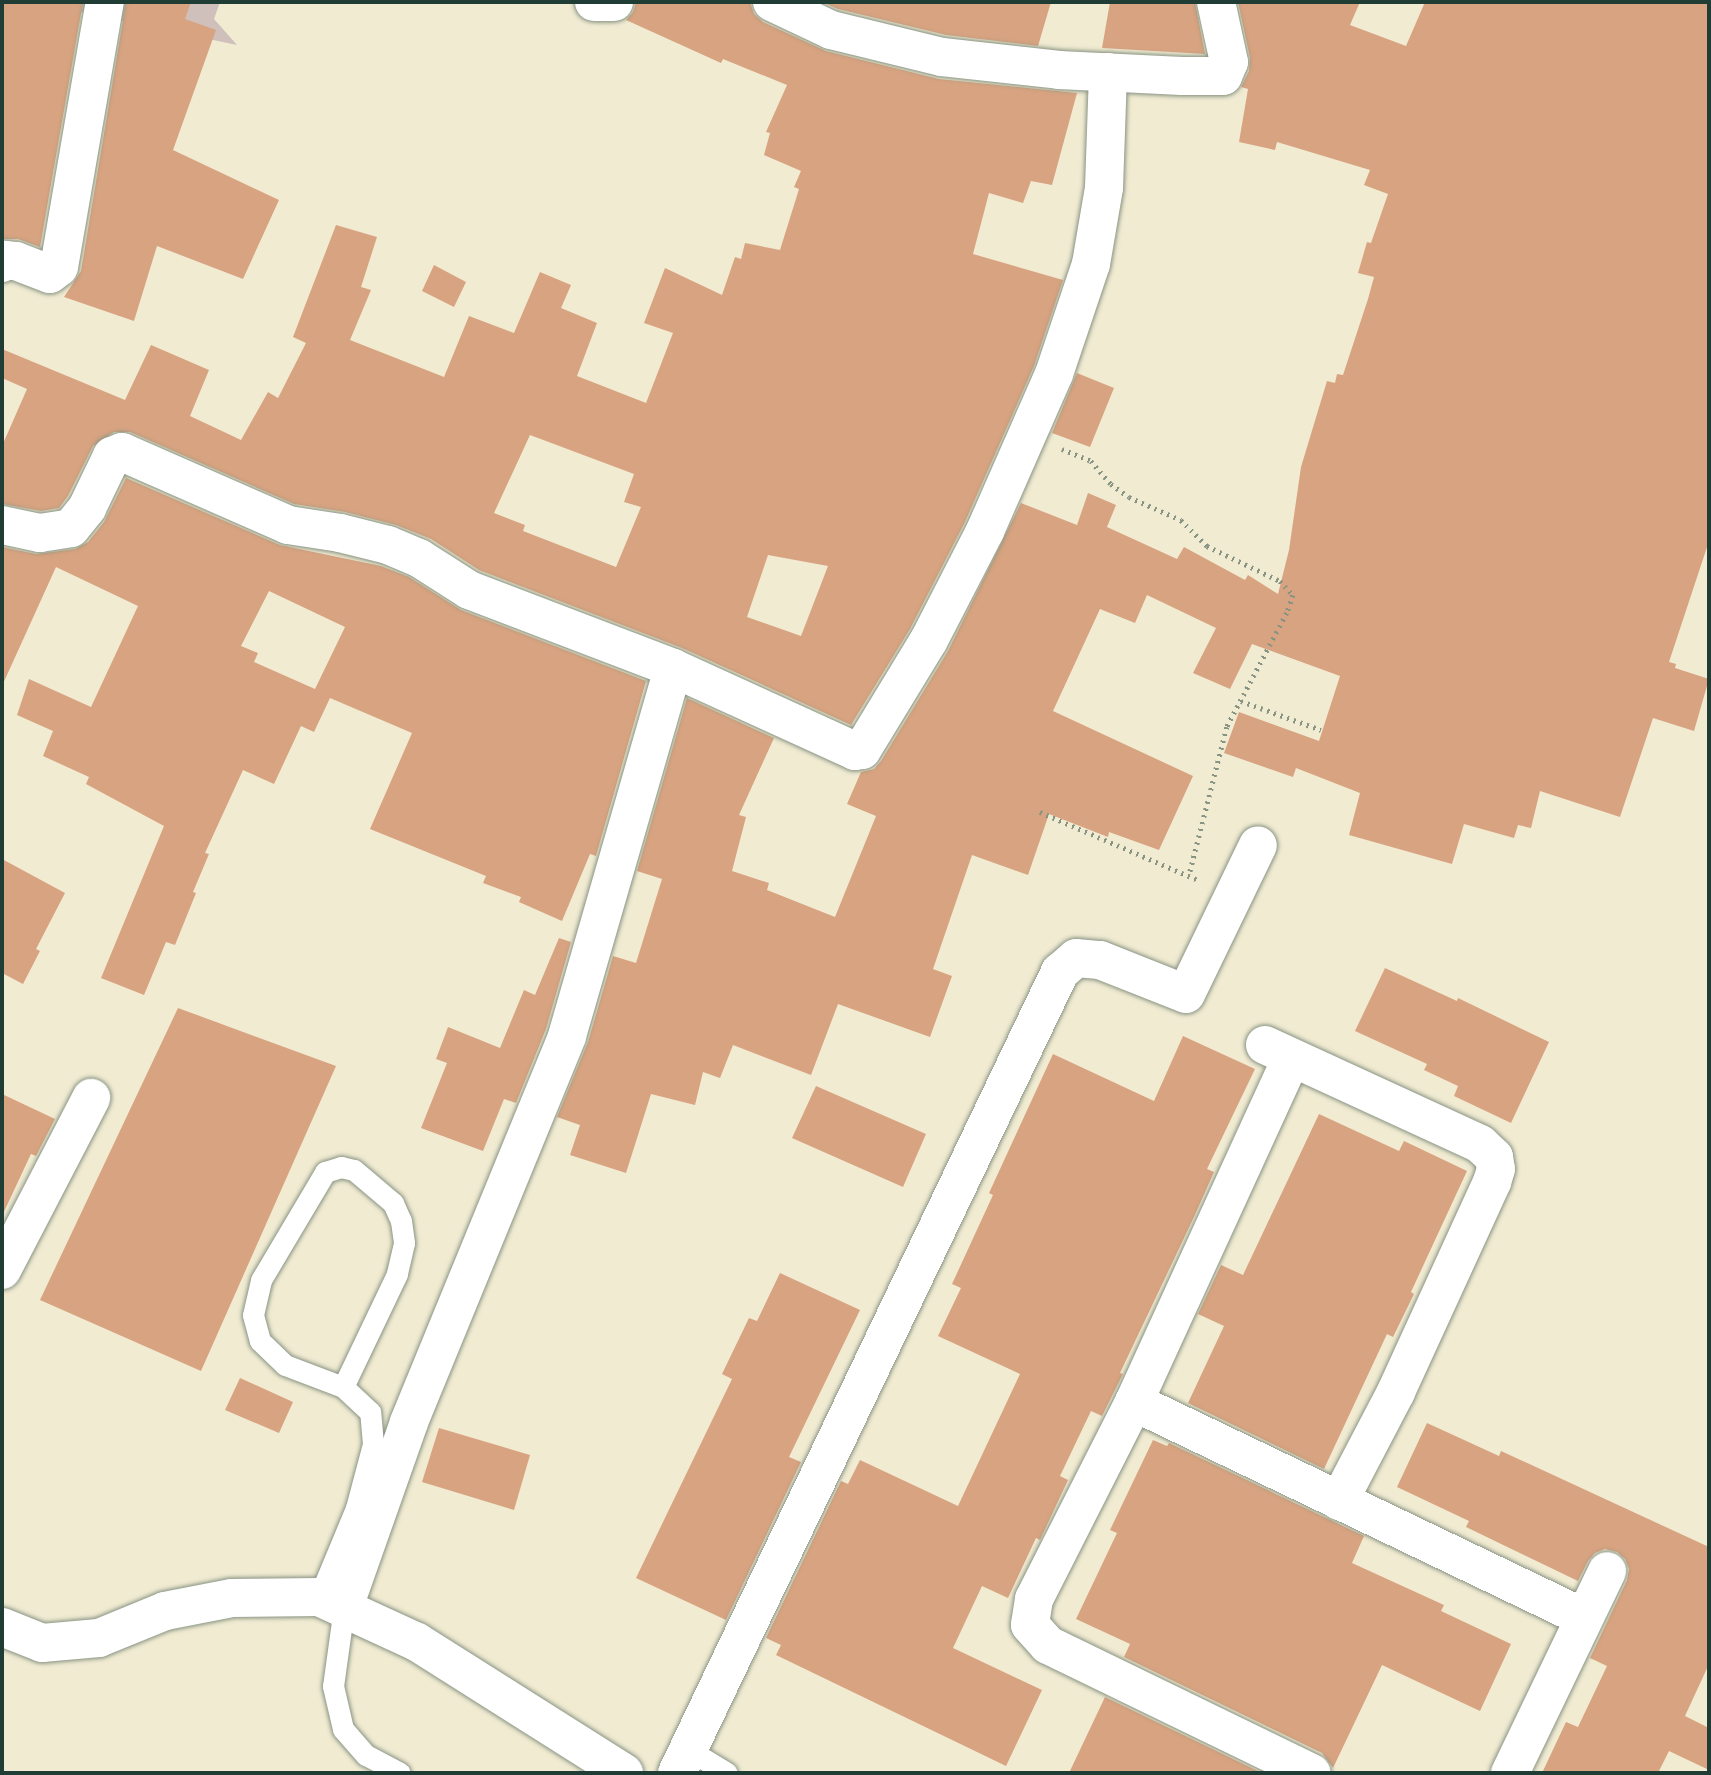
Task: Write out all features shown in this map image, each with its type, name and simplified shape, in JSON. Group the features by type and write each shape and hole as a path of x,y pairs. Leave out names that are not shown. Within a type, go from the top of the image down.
{"street":[{"path":"2,263 4,260 16,261 50,274 59,267 105,2"},
{"path":"594,2 614,2"},
{"path":"772,2 831,30 942,57 1059,70 1223,76 1229,62 1216,2"},
{"path":"2,525 40,533 71,528 87,508 112,456 122,453 288,525 388,545 419,558 469,590 673,668 855,751 862,750 929,640 985,531 1054,373 1091,264 1104,188 1108,72"},
{"path":"331,1602 409,1422 567,1036 673,668"},
{"path":"683,1762 1060,972 1076,958 1100,960 1186,994 1258,845"},
{"path":"1312,1773 1048,1645 1031,1625 1034,1599 1134,1402 1278,1052 1480,1144 1494,1157 1496,1169 1396,1392 1339,1500"},
{"path":"2,1270 91,1098"},
{"path":"1134,1402 1583,1617"},
{"path":"1510,1773 1607,1571"},
{"path":"2,1627 42,1643 99,1638 165,1611 232,1598 331,1602 417,1642 624,1773"}],"lane":[{"path":"343,1387 397,1274 404,1242 401,1221 393,1203 354,1170 341,1167 325,1172 261,1280 253,1315 260,1341 285,1365 343,1387 370,1412 373,1444 331,1602 333,1686 344,1729 366,1755 400,1773"},
{"path":"683,1762 727,1773"}],"path":[{"path":"1027,433 1091,461 1111,484 1129,497 1181,520 1207,546 1287,586 1293,595 1287,614 1227,727 1217,757 1189,876"},
{"path":"1241,701 1321,730"},
{"path":"1040,812 1233,896"}],"shaded area":[{"path":"32,2 220,2 214,19 237,45"}],"building":[{"path":"2,2 83,2 40,247 18,239 2,239"},
{"path":"126,2 191,2 185,19 216,30 173,150 279,200 243,279 157,246 134,321 64,297 81,271"},
{"path":"636,2 750,2 754,14 763,22 826,51 939,79 1077,93 1052,185 1031,181 1023,203 989,193 973,254 1063,280 1034,366 965,522 910,629 851,725 682,648 479,570 431,539 396,525 345,512 294,504 130,432 114,432 93,446 68,496 59,508 41,511 2,504 2,446 27,389 2,378 2,349 125,400 151,345 209,370 190,416 241,440 268,392 278,398 306,343 293,337 336,225 377,237 361,287 371,290 350,340 444,377 469,316 514,333 540,272 571,285 561,308 597,323 577,376 646,403 673,333 644,323 665,268 722,295 735,257 741,259 745,243 780,250 799,189 794,187 801,171 764,155 770,133 766,132 787,85 723,59 721,63 626,20 633,12","holes":["530,435 634,474 624,502 641,507 616,567 523,531 525,525 494,513","768,555 828,566 801,636 747,617"]},
{"path":"822,2 1051,2 1038,46 946,35 838,9"},
{"path":"1110,2 1195,2 1205,54 1102,48"},
{"path":"1238,2 1360,2 1350,25 1406,46 1425,2 1709,2 1709,541 1669,662 1676,664 1675,668 1709,679 1694,731 1653,718 1620,817 1540,791 1531,828 1518,825 1514,838 1464,824 1452,864 1349,835 1360,793 1296,768 1293,777 1224,753 1239,712 1319,741 1340,676 1252,644 1230,689 1193,673 1216,628 1147,595 1135,623 1100,609 1053,711 1193,776 1159,850 1109,832 1108,837 1049,814 1028,875 972,855 933,969 952,976 930,1037 838,1004 811,1075 733,1045 720,1078 703,1072 695,1105 651,1094 626,1173 570,1155 580,1125 557,1117 588,1042 613,956 636,963 662,879 637,871 687,698 774,738 739,815 746,817 732,871 769,883 767,890 835,917 876,816 847,804 861,772 874,769 881,761 948,651 1021,503 1077,525 1088,493 1116,505 1107,527 1177,559 1184,547 1245,580 1248,575 1278,594 1289,550 1301,467 1327,381 1335,383 1337,374 1343,375 1368,299 1374,277 1358,273 1367,242 1371,243 1388,194 1364,185 1370,170 1277,142 1275,150 1239,142 1248,89 1241,87 1249,71 1250,58"},
{"path":"434,265 466,282 454,307 422,291"},
{"path":"1077,373 1114,388 1090,447 1052,433"},
{"path":"126,478 280,545 381,566 409,577 461,610 646,681 596,856 590,854 562,921 519,902 521,897 483,883 486,876 370,829 412,733 330,698 314,732 301,726 274,784 243,770 205,853 209,854 175,945 166,942 144,995 101,978 164,826 86,784 89,777 43,756 53,731 17,715 29,679 91,707 138,606 56,567 2,686 2,547 36,554 75,549 88,542 104,522","holes":["269,591 345,627 315,689 254,662 258,653 241,646"]},
{"path":"2,859 65,893 36,949 40,951 23,984 2,973"},
{"path":"559,938 571,942 546,1029 516,1103 504,1099 483,1151 421,1128 447,1063 436,1059 448,1027 500,1048 524,990 535,995"},
{"path":"1385,968 1457,1001 1458,998 1549,1042 1511,1123 1454,1096 1458,1086 1424,1070 1427,1064 1355,1031"},
{"path":"178,1008 336,1066 201,1371 40,1300"},
{"path":"1183,1036 1255,1069 1207,1169 1214,1172 1120,1373 1123,1374 1102,1416 1091,1411 1060,1476 1068,1480 1040,1540 1036,1538 1008,1598 982,1586 953,1648 1042,1690 1006,1766 776,1655 781,1645 766,1638 841,1481 848,1484 860,1460 958,1506 1020,1374 938,1336 961,1288 952,1284 993,1195 989,1193 1053,1054 1154,1101"},
{"path":"816,1086 926,1134 903,1187 792,1138"},
{"path":"2,1094 55,1119 36,1156 31,1154 2,1216"},
{"path":"1319,1114 1399,1151 1404,1141 1467,1171 1411,1292 1414,1294 1393,1337 1387,1334 1324,1469 1188,1403 1224,1326 1198,1314 1221,1265 1243,1275"},
{"path":"780,1273 860,1310 789,1457 801,1462 726,1620 636,1578 732,1379 722,1374 749,1318 757,1321"},
{"path":"240,1378 293,1402 279,1433 225,1410"},
{"path":"1427,1423 1499,1456 1501,1451 1709,1547 1709,1664 1685,1716 1709,1728 1709,1770 1669,1751 1658,1773 1542,1773 1566,1722 1578,1727 1607,1666 1590,1658 1627,1580 1629,1569 1625,1559 1617,1552 1605,1549 1595,1553 1588,1561 1578,1581 1466,1527 1469,1521 1397,1487"},
{"path":"439,1428 530,1455 514,1510 422,1482"},
{"path":"1153,1440 1167,1446 1169,1443 1364,1536 1352,1563 1444,1605 1441,1611 1511,1644 1480,1711 1382,1665 1333,1768 1322,1753 1124,1657 1130,1644 1076,1619 1117,1533 1110,1530"},
{"path":"1105,1697 1262,1773 1069,1773"}]}
